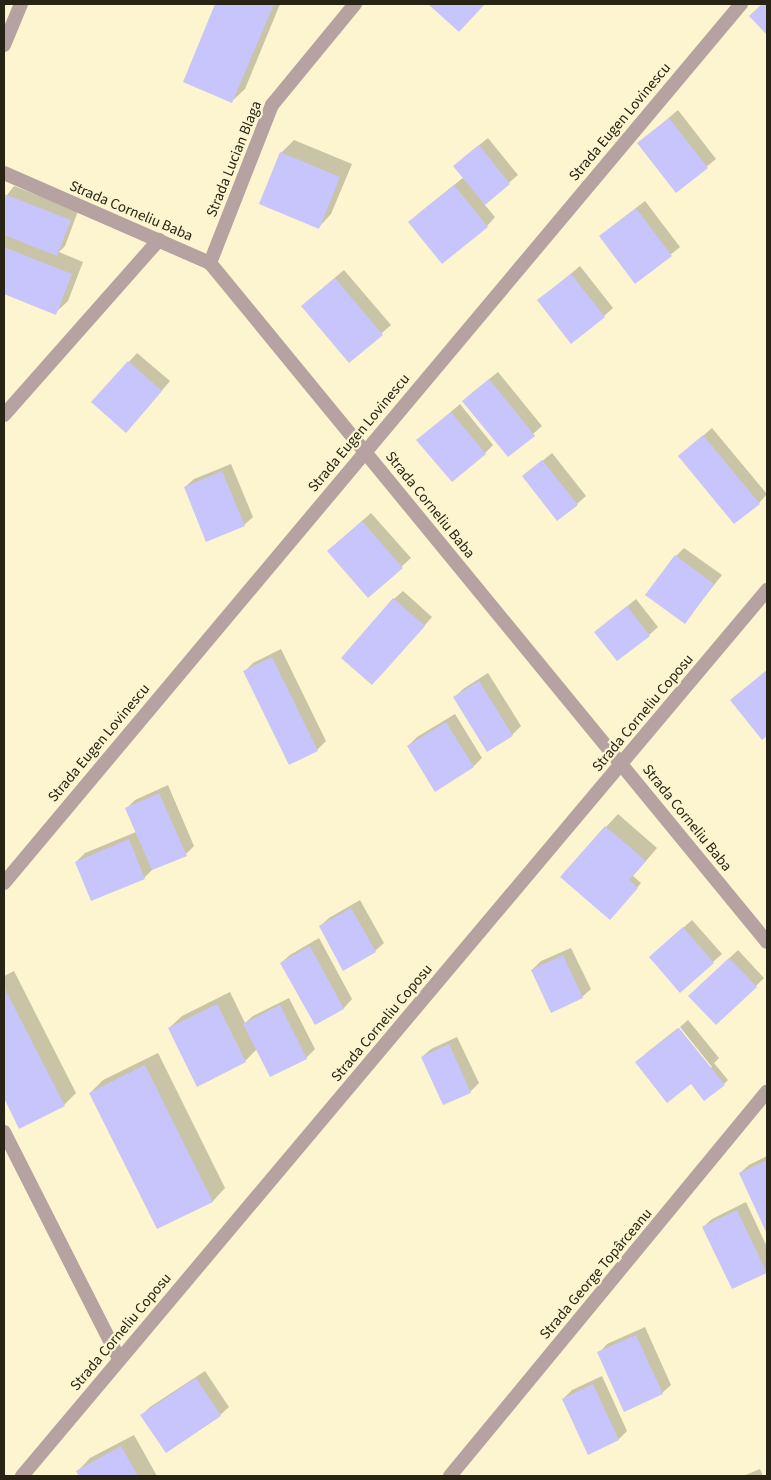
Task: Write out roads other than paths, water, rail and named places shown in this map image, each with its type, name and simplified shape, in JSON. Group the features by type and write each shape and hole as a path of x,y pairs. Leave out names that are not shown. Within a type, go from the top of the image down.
{"street":[{"path":"4,44 22,4"},
{"name":"Strada Lucian Blaga","path":"210,263 272,104 355,4"},
{"name":"Strada Eugen Lovinescu","path":"4,883 741,4"},
{"name":"Strada Corneliu Baba","path":"4,173 210,263 767,942"},
{"path":"4,415 158,240"},
{"name":"Strada Corneliu Coposu","path":"22,1476 767,590"},
{"name":"Strada George Topârceanu","path":"450,1476 767,1092"},
{"path":"4,1132 119,1360"}]}
